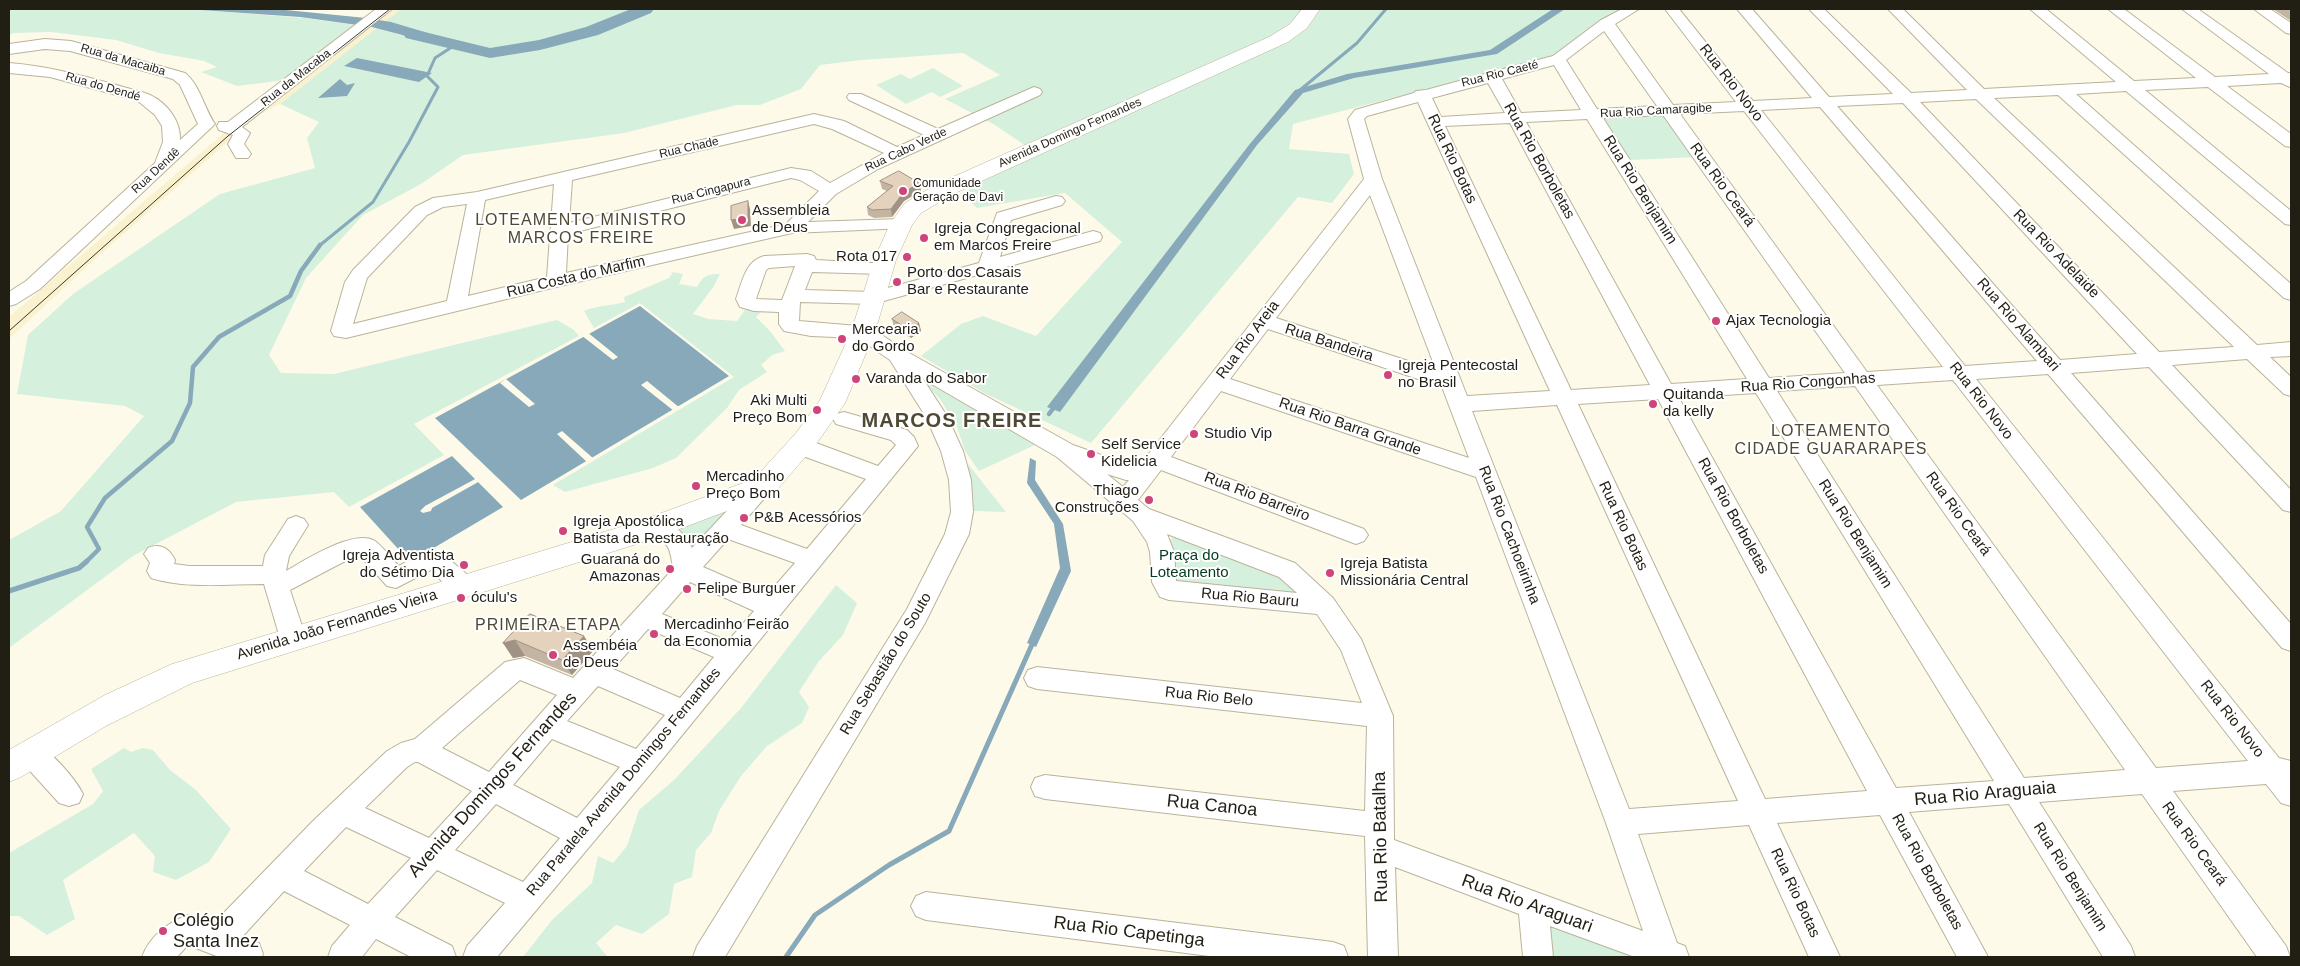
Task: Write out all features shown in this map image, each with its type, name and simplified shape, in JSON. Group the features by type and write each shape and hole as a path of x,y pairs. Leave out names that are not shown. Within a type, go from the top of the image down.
{"main road":[{"name":"Avenida Domingo Fernandes","path":"764,486 800,446 832,403 863,332 883,268 901,224 913,208 945,189 1276,41 1298,28 1311,9"},
{"name":"Avenida João Fernandes Vieira","path":"20,760 83,722 140,692 183,673 646,530 764,486"}],"street":[{"name":"Rua Rio Caeté","path":"1357,116 1361,113 1422,94 1558,59 1606,23 1632,9"},
{"name":"Rua Rio Novo","path":"1672,9 1959,373 2282,770 2291,794"},
{"name":"Rua Rio Alambari","path":"1744,9 2291,641"},
{"name":"Rua Rio Adelaide","path":"1816,9 1907,98 2156,359 2291,504"},
{"path":"1895,9 1980,94 2291,389"},
{"path":"2037,9 2291,208"},
{"path":"2047,9 2291,220"},
{"path":"2115,9 2291,142"},
{"path":"2189,9 2289,79"},
{"path":"2261,9 2291,30"},
{"name":"Rua da Macaba","path":"230,128 373,17"},
{"name":"Rua Rio Ceará","path":"1606,23 2275,957"},
{"name":"Rua da Macaiba","path":"9,48 45,44 71,46 179,76 187,81 196,106 207,124"},
{"name":"Rua Rio Benjamim","path":"1558,59 2120,957"},
{"name":"Rua do Dendé","path":"9,68 51,72 144,98 157,106 166,117 172,130 173,141 160,167"},
{"name":"Rua Rio Borboletas","path":"1492,75 1973,957"},
{"name":"Rua Rio Camaragibe","path":"1435,122 2289,79"},
{"path":"2062,90 2291,294"},
{"name":"Rua Cabo Verde","path":"792,228 830,190 896,153 1034,92"},
{"name":"Rua Rio Botas","path":"1422,94 1825,957"},
{"path":"855,97 937,135"},
{"name":"Rua Rio Cachoeirinha","path":"1357,116 1356,119 1373,179 1670,956"},
{"name":"Rua Chade","path":"343,333 341,331 355,282 360,274 421,210 439,202 477,197 563,178 814,119 838,125 896,153"},
{"path":"207,124 230,128 242,134 236,144 242,154"},
{"name":"Rua Dendê","path":"9,300 33,285 207,124"},
{"name":"Rua Cingapura","path":"561,230 791,172 804,175 830,190"},
{"path":"556,281 561,230 563,178"},
{"name":"Rua Rio Areia","path":"1132,509 1154,464 1373,179"},
{"path":"456,306 477,197"},
{"path":"987,266 1003,216 1056,201"},
{"name":"Rua Costa do Marfim","path":"343,333 556,281 792,228 901,224"},
{"path":"883,268 808,257 764,262 758,268 746,299 750,304 873,298 1093,237"},
{"path":"808,257 791,301 789,324 796,328 863,332 897,355 1065,451 1126,472 1154,464"},
{"name":"Rua Bandeira","path":"1263,321 1456,394"},
{"name":"Rua Rio Congonhas","path":"1456,394 1564,398 2054,368 2291,349"},
{"name":"Rua Sebastião do Souto","path":"708,957 916,616 957,534 962,512 960,480 952,451 936,416 897,355"},
{"name":"Rua Rio Barra Grande","path":"1217,382 1484,471"},
{"name":"Rua Paralela Avenida Domingos Fernandes","path":"478,957 526,898 642,764 907,446 906,442 899,435 844,419"},
{"path":"800,446 882,476"},
{"path":"1065,451 1132,509 1286,570 1305,585 1324,605 1352,646 1380,716"},
{"name":"Rua Rio Barreiro","path":"1154,464 1356,535"},
{"name":"Avenida Domingos Fernandes","path":"343,957 371,922 492,789 685,570 764,486"},
{"name":"Rua Rio Bauru","path":"1132,509 1158,541 1162,551 1164,583 1169,590 1324,605"},
{"path":"293,638 280,579 277,555 296,526"},
{"path":"724,528 812,560"},
{"path":"646,530 655,529 665,532 679,543 684,553 685,570 772,608"},
{"path":"156,554 163,560 159,571 189,575 280,579 342,552 358,547 366,547 396,579 433,558 464,586"},
{"path":"644,617 733,654"},
{"path":"421,750 514,670 524,670 585,682 685,712"},
{"name":"Rua Rio Belo","path":"1037,678 1380,716"},
{"name":"Rua Rio Batalha","path":"1380,716 1380,837 1383,957"},
{"path":"547,725 642,764"},
{"path":"217,941 342,811 397,758 411,751 421,750 581,835"},
{"path":"20,760 69,794"},
{"name":"Rua Rio Araguaia","path":"1620,824 2282,770"},
{"name":"Rua Canoa","path":"1045,787 1380,837"},
{"path":"342,811 526,898"},
{"name":"Rua Rio Araguari","path":"1380,837 1533,906 1670,956"},
{"path":"281,874 441,957"},
{"name":"Rua Rio Capetinga","path":"926,906 1333,957"},
{"path":"1533,906 1538,957"},
{"path":"157,957 178,934 188,930 249,956"}],"shaded area":[{"path":"387,9 401,9 280,104 258,115 95,259 9,339 9,317 225,132"}],"green space":[{"path":"9,9 190,9 304,18 356,25 294,74 278,81 237,86 201,72 217,67 204,61 159,53 116,40 51,32 13,33 9,36"},
{"path":"401,9 1619,9 1552,56 1293,124 1289,149 1349,154 1354,174 1332,203 1298,197 1091,443 984,393 921,356 961,324 983,316 1036,336 1122,242 1065,193 977,208 962,194 1029,148 995,125 945,99 1000,75 963,53 820,65 801,89 760,105 737,105 624,133 463,155 421,184 363,215 306,278 269,355 281,373 334,374 557,320 574,330 579,336 414,424 444,455 349,507 334,492 236,502 133,556 9,648 9,540 61,511 144,416 125,406 17,394 28,335 73,294 220,194 315,168 307,138 319,122 280,104"},
{"path":"933,68 963,86 940,97 932,92 906,104 876,85 901,74 910,79"},
{"path":"1668,112 1699,157 1630,160 1602,115"},
{"path":"673,272 683,274 679,284 697,287 706,276 720,274 714,286 693,314 708,319 737,321 747,307 765,308 756,317 770,331 785,351 772,355 761,365 767,372 739,390 727,408 676,458 653,468 565,492 553,485 734,377 640,303 594,328 584,311 625,302 624,297 669,278"},
{"path":"907,365 1035,445 979,471 965,451 957,427 940,399"},
{"path":"968,464 1006,512 973,511"},
{"path":"736,500 688,562 672,526"},
{"name":"Praça do Loteamento","path":"1181,538 1272,573 1297,589 1297,595 1169,586 1168,540"},
{"path":"836,585 857,603 843,635 819,661 799,692 809,707 802,723 767,746 741,776 719,811 711,833 696,850 692,877 674,884 669,914 642,934 616,925 596,943 608,957 523,957 552,920 592,883 598,856 613,863 627,846 639,810 674,780 741,708"},
{"path":"124,748 131,752 143,748 153,750 170,770 196,790 231,829 209,862 176,880 153,872 155,856 134,833 63,880 75,919 47,935 19,916 9,916 9,853 93,804 103,791 91,769"},
{"path":"1533,906 1666,954 1674,957 1538,957"}],"water":[{"path":"187,9 276,9 366,18 391,22 451,40 441,45 372,27 300,17"},
{"path":"1553,9 1565,9 1497,54 1354,78 1303,93 1257,145 1060,412 1047,407 1249,145 1295,90 1347,74 1490,50"},
{"path":"357,58 432,73 419,82 344,66"},
{"path":"340,79 347,85 355,83 347,96 318,98"},
{"path":"640,306 729,376 521,500 435,418"},
{"path":"452,456 503,507 410,562 360,507"},
{"path":"1030,458 1036,461 1035,480 1063,524 1071,571 1036,647 1027,643 1060,568 1054,524 1027,483"}],"pier":[{"path":"587,332 618,357 613,360 581,335"},
{"path":"506,379 535,404 529,407 500,383"},
{"path":"647,381 680,408 674,411 641,385"},
{"path":"562,431 594,459 588,463 557,434"},
{"path":"477,478 480,481 432,508 431,511 423,513 420,511 425,506"}],"building":[{"path":"899,171 919,183 903,193 891,209 872,210 867,207 893,186 880,181"},
{"path":"748,201 748,218 731,220 731,206"},
{"path":"902,312 919,323 909,330 892,319"},
{"path":"530,614 584,636 562,660 515,640 503,643"}],"waterway":[{"path":"412,34 490,53 540,45 592,31 645,9"},
{"path":"1300,90 1357,43 1386,9"},
{"path":"320,245 373,202 409,142 438,87 427,76 435,58 455,45"},
{"path":"87,561 99,549 87,527 105,498 172,441 190,403 193,367 219,337 290,296 301,271 320,245"},
{"path":"1049,414 1055,406"},
{"path":"9,591 79,568 87,561"},
{"path":"786,957 815,915 889,865 949,831 1034,640"}],"tram line":[{"path":"9,331 228,136 390,9"}],"place":[{"name":"Comunidade Geração de Davi","path":"903,191"},
{"name":"Assembleia de Deus","path":"742,220"},
{"name":"Igreja Congregacional em Marcos Freire","path":"924,238"},
{"name":"Rota 017","path":"907,257"},
{"name":"Porto dos Casais Bar e Restaurante","path":"897,282"},
{"name":"Ajax Tecnologia","path":"1716,321"},
{"name":"Mercearia do Gordo","path":"842,339"},
{"name":"Igreja Pentecostal no Brasil","path":"1388,375"},
{"name":"Varanda do Sabor","path":"856,379"},
{"name":"Quitanda da kelly","path":"1653,404"},
{"name":"Aki Multi Preço Bom","path":"817,410"},
{"name":"Studio Vip","path":"1194,434"},
{"name":"Self Service Kidelicia","path":"1091,454"},
{"name":"Mercadinho Preço Bom","path":"696,486"},
{"name":"Thiago Construções","path":"1149,500"},
{"name":"P&B Acessórios","path":"744,518"},
{"name":"Igreja Apostólica Batista da Restauração","path":"563,531"},
{"name":"Igreja Adventista do Sétimo Dia","path":"464,565"},
{"name":"Guaraná do Amazonas","path":"670,569"},
{"name":"Igreja Batista Missionária Central","path":"1330,573"},
{"name":"Felipe Burguer","path":"687,589"},
{"name":"óculu's","path":"461,598"},
{"name":"Mercadinho Feirão da Economia","path":"654,634"},
{"name":"Assembéia de Deus","path":"553,655"},
{"name":"Colégio Santa Inez","path":"163,931"}],"district":[{"name":"LOTEAMENTO MINISTRO MARCOS FREIRE","path":"581,230"},
{"name":"MARCOS FREIRE","path":"952,421"},
{"name":"LOTEAMENTO CIDADE GUARARAPES","path":"1831,441"},
{"name":"PRIMEIRA ETAPA","path":"548,626"}]}
